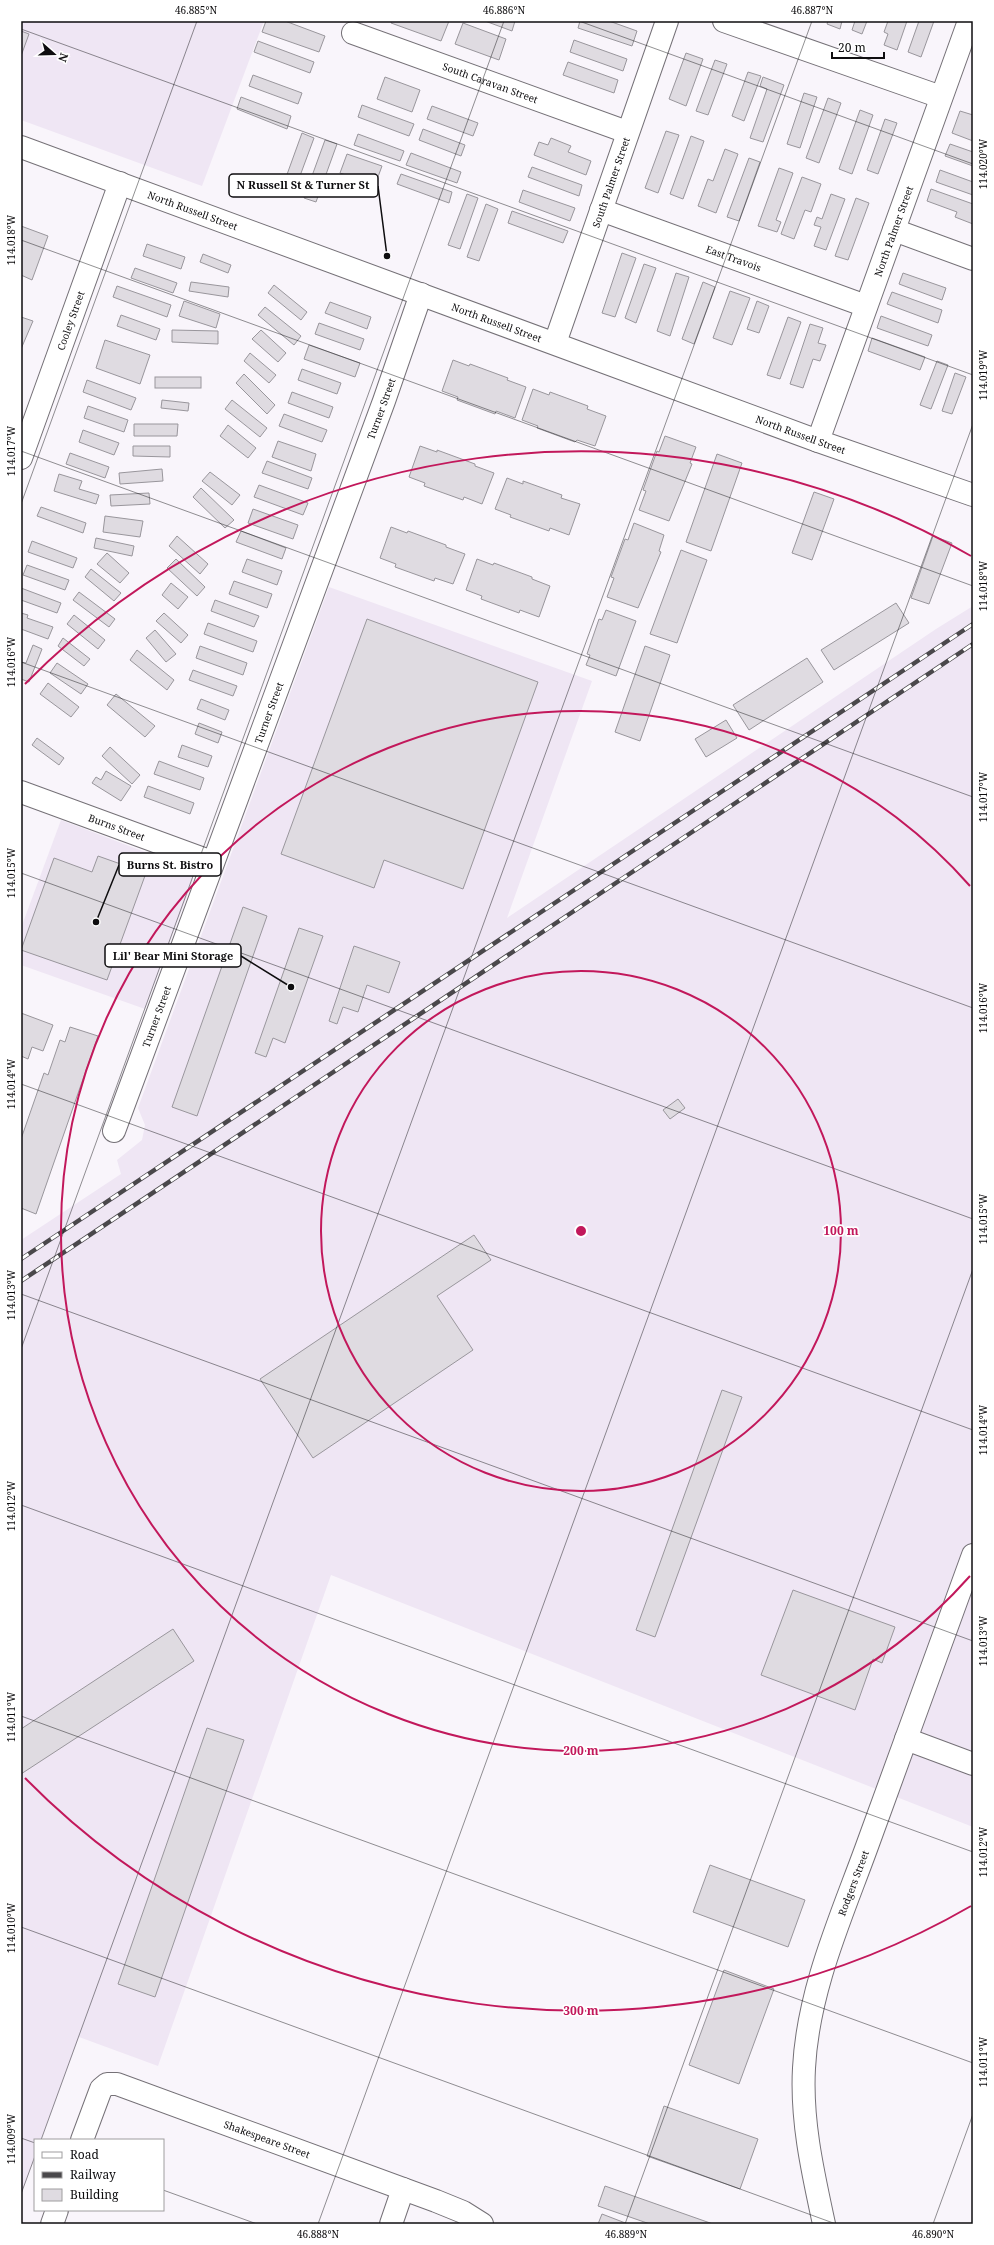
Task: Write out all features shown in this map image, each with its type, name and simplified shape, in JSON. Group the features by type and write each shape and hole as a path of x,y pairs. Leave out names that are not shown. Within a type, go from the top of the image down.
{"street":[{"name":"South Palmer Street","path":"555,343 666,21"},
{"path":"724,21 941,97"},
{"name":"North Palmer Street","path":"818,441 969,21"},
{"name":"South Caravan Street","path":"353,33 627,132"},
{"name":"North Russell Street","path":"21,147 818,441 973,495"},
{"name":"Cooley Street","path":"21,458 120,184"},
{"name":"East Travois","path":"601,210 866,306"},
{"path":"894,230 973,259"},
{"name":"Turner Street","path":"114,1131 212,862 384,402 422,294"},
{"name":"Burns Street","path":"21,792 212,862"},
{"name":"Rodgers Street","path":"824,2224 806,2134 804,2067 811,2010 820,1977 973,1555"},
{"path":"906,1739 973,1764"},
{"name":"Shakespeare Street","path":"82,2139 102,2089 107,2084 117,2084 463,2212 482,2224"},
{"path":"391,2224 403,2189"},
{"path":"52,2224 57,2211"}],"shaded area":[{"path":"21,21 264,21 202,186 21,120"},
{"path":"329,587 592,681 507,918 936,629 973,606 973,1827 331,1575 158,2066 79,2037 41,2139 34,2139 34,2160 21,2195 21,1240 121,1174 117,1160 142,1140 145,1125 138,1108"},
{"path":"61,820 187,868 191,872 193,880 145,1009 21,965 21,928"}],"building":[{"path":"266,21 285,21 325,36 319,52 262,32"},
{"path":"392,21 449,21 441,41 391,23"},
{"path":"485,21 515,21 512,31"},
{"path":"580,21 609,21 637,31 632,46 578,28"},
{"path":"828,21 842,21 840,29 827,24"},
{"path":"855,21 867,21 862,34 852,30"},
{"path":"888,21 907,21 897,50 884,45 888,34 884,32"},
{"path":"919,21 934,21 921,57 908,52"},
{"path":"463,23 506,39 499,60 455,44"},
{"path":"21,31 29,34 21,56"},
{"path":"574,40 627,59 623,71 570,52"},
{"path":"258,41 314,62 310,73 254,52"},
{"path":"686,53 703,59 686,106 669,99"},
{"path":"715,60 727,64 708,115 696,111"},
{"path":"568,62 618,80 614,93 563,75"},
{"path":"748,72 761,76 744,121 732,116"},
{"path":"253,75 302,93 298,104 249,86"},
{"path":"385,77 420,90 412,112 377,99"},
{"path":"763,77 784,85 763,142 750,138 767,89 760,86"},
{"path":"804,93 817,97 800,148 787,144"},
{"path":"241,97 291,116 287,129 237,109"},
{"path":"828,98 841,103 819,163 806,158"},
{"path":"362,105 414,124 409,136 358,117"},
{"path":"432,106 478,123 473,136 427,119"},
{"path":"860,110 873,115 852,174 839,169"},
{"path":"960,111 973,115 973,141 952,133"},
{"path":"885,119 897,123 878,174 867,170"},
{"path":"423,129 465,145 461,156 419,140"},
{"path":"666,131 679,135 658,193 645,188"},
{"path":"302,133 314,138 297,184 285,180"},
{"path":"358,134 404,151 400,161 354,145"},
{"path":"691,136 704,141 683,199 670,194"},
{"path":"551,138 571,146 568,152 591,161 586,175 534,155 539,142 548,145"},
{"path":"325,140 337,144 316,202 304,198"},
{"path":"950,144 973,152 973,166 945,156"},
{"path":"725,149 738,154 716,213 698,206 708,179 713,181"},
{"path":"411,153 461,172 457,183 406,165"},
{"path":"347,154 382,166 375,185 340,173"},
{"path":"749,158 760,162 739,221 727,217"},
{"path":"532,167 582,185 579,196 528,177"},
{"path":"779,168 793,173 776,220 781,222 777,232 758,226"},
{"path":"940,170 973,182 973,195 936,182"},
{"path":"401,174 452,192 449,203 397,184"},
{"path":"802,177 821,184 811,212 805,210 794,239 781,234"},
{"path":"931,189 973,204 973,224 955,217 957,212 927,201"},
{"path":"523,190 575,208 570,221 519,202"},
{"path":"467,194 478,198 460,249 448,245"},
{"path":"831,194 845,199 826,250 814,246 821,227 814,225 817,217 822,219"},
{"path":"856,198 869,203 848,260 835,256"},
{"path":"486,204 498,209 479,261 467,257"},
{"path":"512,211 568,231 563,243 508,223"},
{"path":"21,226 48,236 32,280 21,275"},
{"path":"147,244 185,257 181,269 143,256"},
{"path":"622,253 636,258 615,317 602,313"},
{"path":"203,254 231,265 228,273 200,262"},
{"path":"644,264 656,268 636,323 625,318"},
{"path":"135,268 177,283 173,293 131,278"},
{"path":"676,273 689,277 670,336 657,331"},
{"path":"903,273 946,288 942,300 899,284"},
{"path":"191,282 229,287 228,297 189,291"},
{"path":"703,282 715,287 694,344 682,339"},
{"path":"274,285 307,312 301,320 268,293"},
{"path":"117,286 171,305 167,317 113,297"},
{"path":"730,291 750,298 732,345 713,338"},
{"path":"892,292 942,310 938,323 887,304"},
{"path":"184,301 220,314 216,328 179,316"},
{"path":"757,301 769,306 759,333 747,329"},
{"path":"330,302 371,317 367,329 325,313"},
{"path":"265,307 301,336 294,345 258,315"},
{"path":"121,315 160,329 156,340 117,326"},
{"path":"881,316 932,335 928,346 877,328"},
{"path":"21,317 33,321 21,349"},
{"path":"788,317 801,322 780,379 767,375"},
{"path":"319,323 364,339 360,350 315,334"},
{"path":"810,324 823,328 818,343 826,345 820,361 813,359 803,388 790,384"},
{"path":"172,330 218,331 218,344 172,342"},
{"path":"261,330 286,353 278,362 252,339"},
{"path":"872,338 925,357 920,370 868,351"},
{"path":"105,340 150,355 140,384 96,368"},
{"path":"309,345 360,363 355,377 304,359"},
{"path":"250,353 276,375 269,383 244,361"},
{"path":"453,360 469,366 470,364 508,378 507,380 526,387 515,418 496,411 495,414 457,400 458,397 442,391"},
{"path":"937,361 948,365 931,409 920,405"},
{"path":"302,369 341,383 337,394 298,380"},
{"path":"955,373 966,377 952,414 942,411"},
{"path":"244,374 275,405 267,414 236,383"},
{"path":"155,377 201,377 201,388 155,388"},
{"path":"87,380 136,398 131,410 83,392"},
{"path":"533,389 549,395 550,392 588,406 587,409 606,416 595,446 577,440 575,442 537,428 538,426 522,420"},
{"path":"292,392 333,407 329,418 288,403"},
{"path":"162,400 189,403 188,411 161,408"},
{"path":"232,400 267,428 260,437 225,409"},
{"path":"88,406 128,420 124,432 84,418"},
{"path":"284,414 327,430 322,442 279,426"},
{"path":"134,424 178,424 177,436 134,436"},
{"path":"228,425 256,448 248,458 220,436"},
{"path":"83,430 119,443 114,455 79,442"},
{"path":"665,436 696,447 690,463 692,464 669,521 639,510 646,491 643,490 657,451 659,452"},
{"path":"278,441 316,454 311,471 272,457"},
{"path":"133,446 170,446 170,457 133,456"},
{"path":"420,446 437,452 437,450 475,464 475,466 494,473 482,504 464,497 463,500 424,486 425,483 409,477"},
{"path":"70,453 109,467 105,478 66,464"},
{"path":"717,454 742,463 711,551 686,542"},
{"path":"267,461 312,478 308,489 262,473"},
{"path":"162,469 163,481 120,484 119,473"},
{"path":"210,472 240,495 232,505 202,481"},
{"path":"59,474 82,481 79,489 99,495 96,504 54,491"},
{"path":"507,478 523,484 523,481 562,495 561,498 580,504 569,535 550,528 549,531 510,517 511,515 495,509"},
{"path":"259,485 308,503 303,515 254,497"},
{"path":"201,488 234,520 225,528 193,497"},
{"path":"814,492 834,499 812,560 792,553"},
{"path":"149,493 150,504 111,506 110,495"},
{"path":"41,507 86,523 83,533 37,516"},
{"path":"253,509 298,525 293,539 248,523"},
{"path":"105,516 143,521 140,537 103,532"},
{"path":"634,523 664,535 659,551 661,552 638,608 607,597 614,578 611,577 625,539 628,540"},
{"path":"391,527 407,533 408,531 446,545 446,547 465,554 453,584 435,578 434,581 395,567 396,564 380,558"},
{"path":"241,531 286,548 282,559 236,542"},
{"path":"177,536 208,564 200,574 169,546"},
{"path":"933,536 952,543 929,604 911,598"},
{"path":"96,538 134,546 132,556 94,548"},
{"path":"32,541 77,558 73,568 28,552"},
{"path":"681,550 707,560 677,643 650,634"},
{"path":"107,553 129,573 120,583 97,564"},
{"path":"176,559 205,587 197,596 167,568"},
{"path":"247,559 282,571 277,585 242,572"},
{"path":"477,559 493,565 494,563 532,577 532,579 550,586 539,617 520,610 519,613 481,599 482,596 466,590"},
{"path":"27,565 69,580 65,590 23,575"},
{"path":"91,569 121,593 114,601 85,577"},
{"path":"234,581 272,594 267,608 229,594"},
{"path":"171,583 188,597 178,609 162,595"},
{"path":"21,588 61,603 57,613 21,600"},
{"path":"79,592 115,619 109,627 73,600"},
{"path":"215,600 259,616 254,627 211,611"},
{"path":"896,603 909,623 834,670 821,650"},
{"path":"606,610 636,621 616,676 586,665 590,655 587,654 599,619 602,620"},
{"path":"21,613 28,615 27,618 53,627 48,639 21,629"},
{"path":"164,613 188,635 181,643 156,621"},
{"path":"74,615 105,640 98,649 67,624"},
{"path":"367,619 538,682 463,889 384,860 374,888 281,854"},
{"path":"208,623 257,641 253,652 204,634"},
{"path":"155,630 176,654 166,662 146,638"},
{"path":"63,638 90,659 84,666 58,646"},
{"path":"33,645 42,649 29,682 21,679 21,662 26,663"},
{"path":"200,646 247,663 243,675 196,658"},
{"path":"645,646 670,655 640,741 615,732"},
{"path":"137,650 174,680 167,690 130,660"},
{"path":"807,658 823,682 749,730 733,705"},
{"path":"57,663 88,684 81,694 50,673"},
{"path":"193,670 237,686 233,696 189,680"},
{"path":"48,683 79,707 71,717 40,694"},
{"path":"116,694 155,726 145,737 107,705"},
{"path":"201,699 229,710 225,720 197,709"},
{"path":"726,720 737,738 706,757 695,739"},
{"path":"199,723 222,732 218,743 195,734"},
{"path":"37,738 64,758 59,765 32,745"},
{"path":"182,745 212,756 208,767 178,757"},
{"path":"110,747 140,775 132,784 102,756"},
{"path":"159,761 204,778 200,790 154,774"},
{"path":"106,771 131,786 121,801 92,783 96,777 101,780"},
{"path":"148,786 194,803 190,814 144,797"},
{"path":"98,856 146,873 107,980 21,950 54,858 92,872"},
{"path":"243,907 267,916 197,1116 172,1107"},
{"path":"299,928 323,936 285,1043 273,1038 266,1057 255,1053"},
{"path":"354,946 400,962 389,993 367,985 358,1012 343,1007 337,1024 329,1021"},
{"path":"21,1013 53,1025 43,1051 32,1047 28,1059 21,1056"},
{"path":"70,1027 98,1036 36,1214 21,1208 21,1139 44,1073 48,1075 60,1040 65,1042"},
{"path":"678,1099 685,1108 670,1119 663,1110"},
{"path":"474,1235 491,1260 437,1296 473,1350 313,1458 260,1379"},
{"path":"722,1390 742,1397 655,1637 636,1630"},
{"path":"793,1590 895,1627 882,1663 873,1659 855,1710 761,1675"},
{"path":"173,1629 194,1661 21,1774 21,1729"},
{"path":"207,1728 244,1740 155,1997 118,1984"},
{"path":"710,1865 805,1900 788,1947 693,1912"},
{"path":"724,1970 774,1989 739,2084 689,2065"},
{"path":"664,2106 758,2139 740,2189 647,2156"},
{"path":"605,2186 713,2224 650,2224 598,2206"},
{"path":"602,2214 628,2224 598,2224"}],"railway":[{"path":"21,1259 973,624"},
{"path":"21,1281 973,644"}],"place":[{"name":"N Russell St & Turner St","path":"387,256"},
{"name":"Burns St. Bistro","path":"96,922"},
{"name":"Lil' Bear Mini Storage","path":"291,987"}]}
